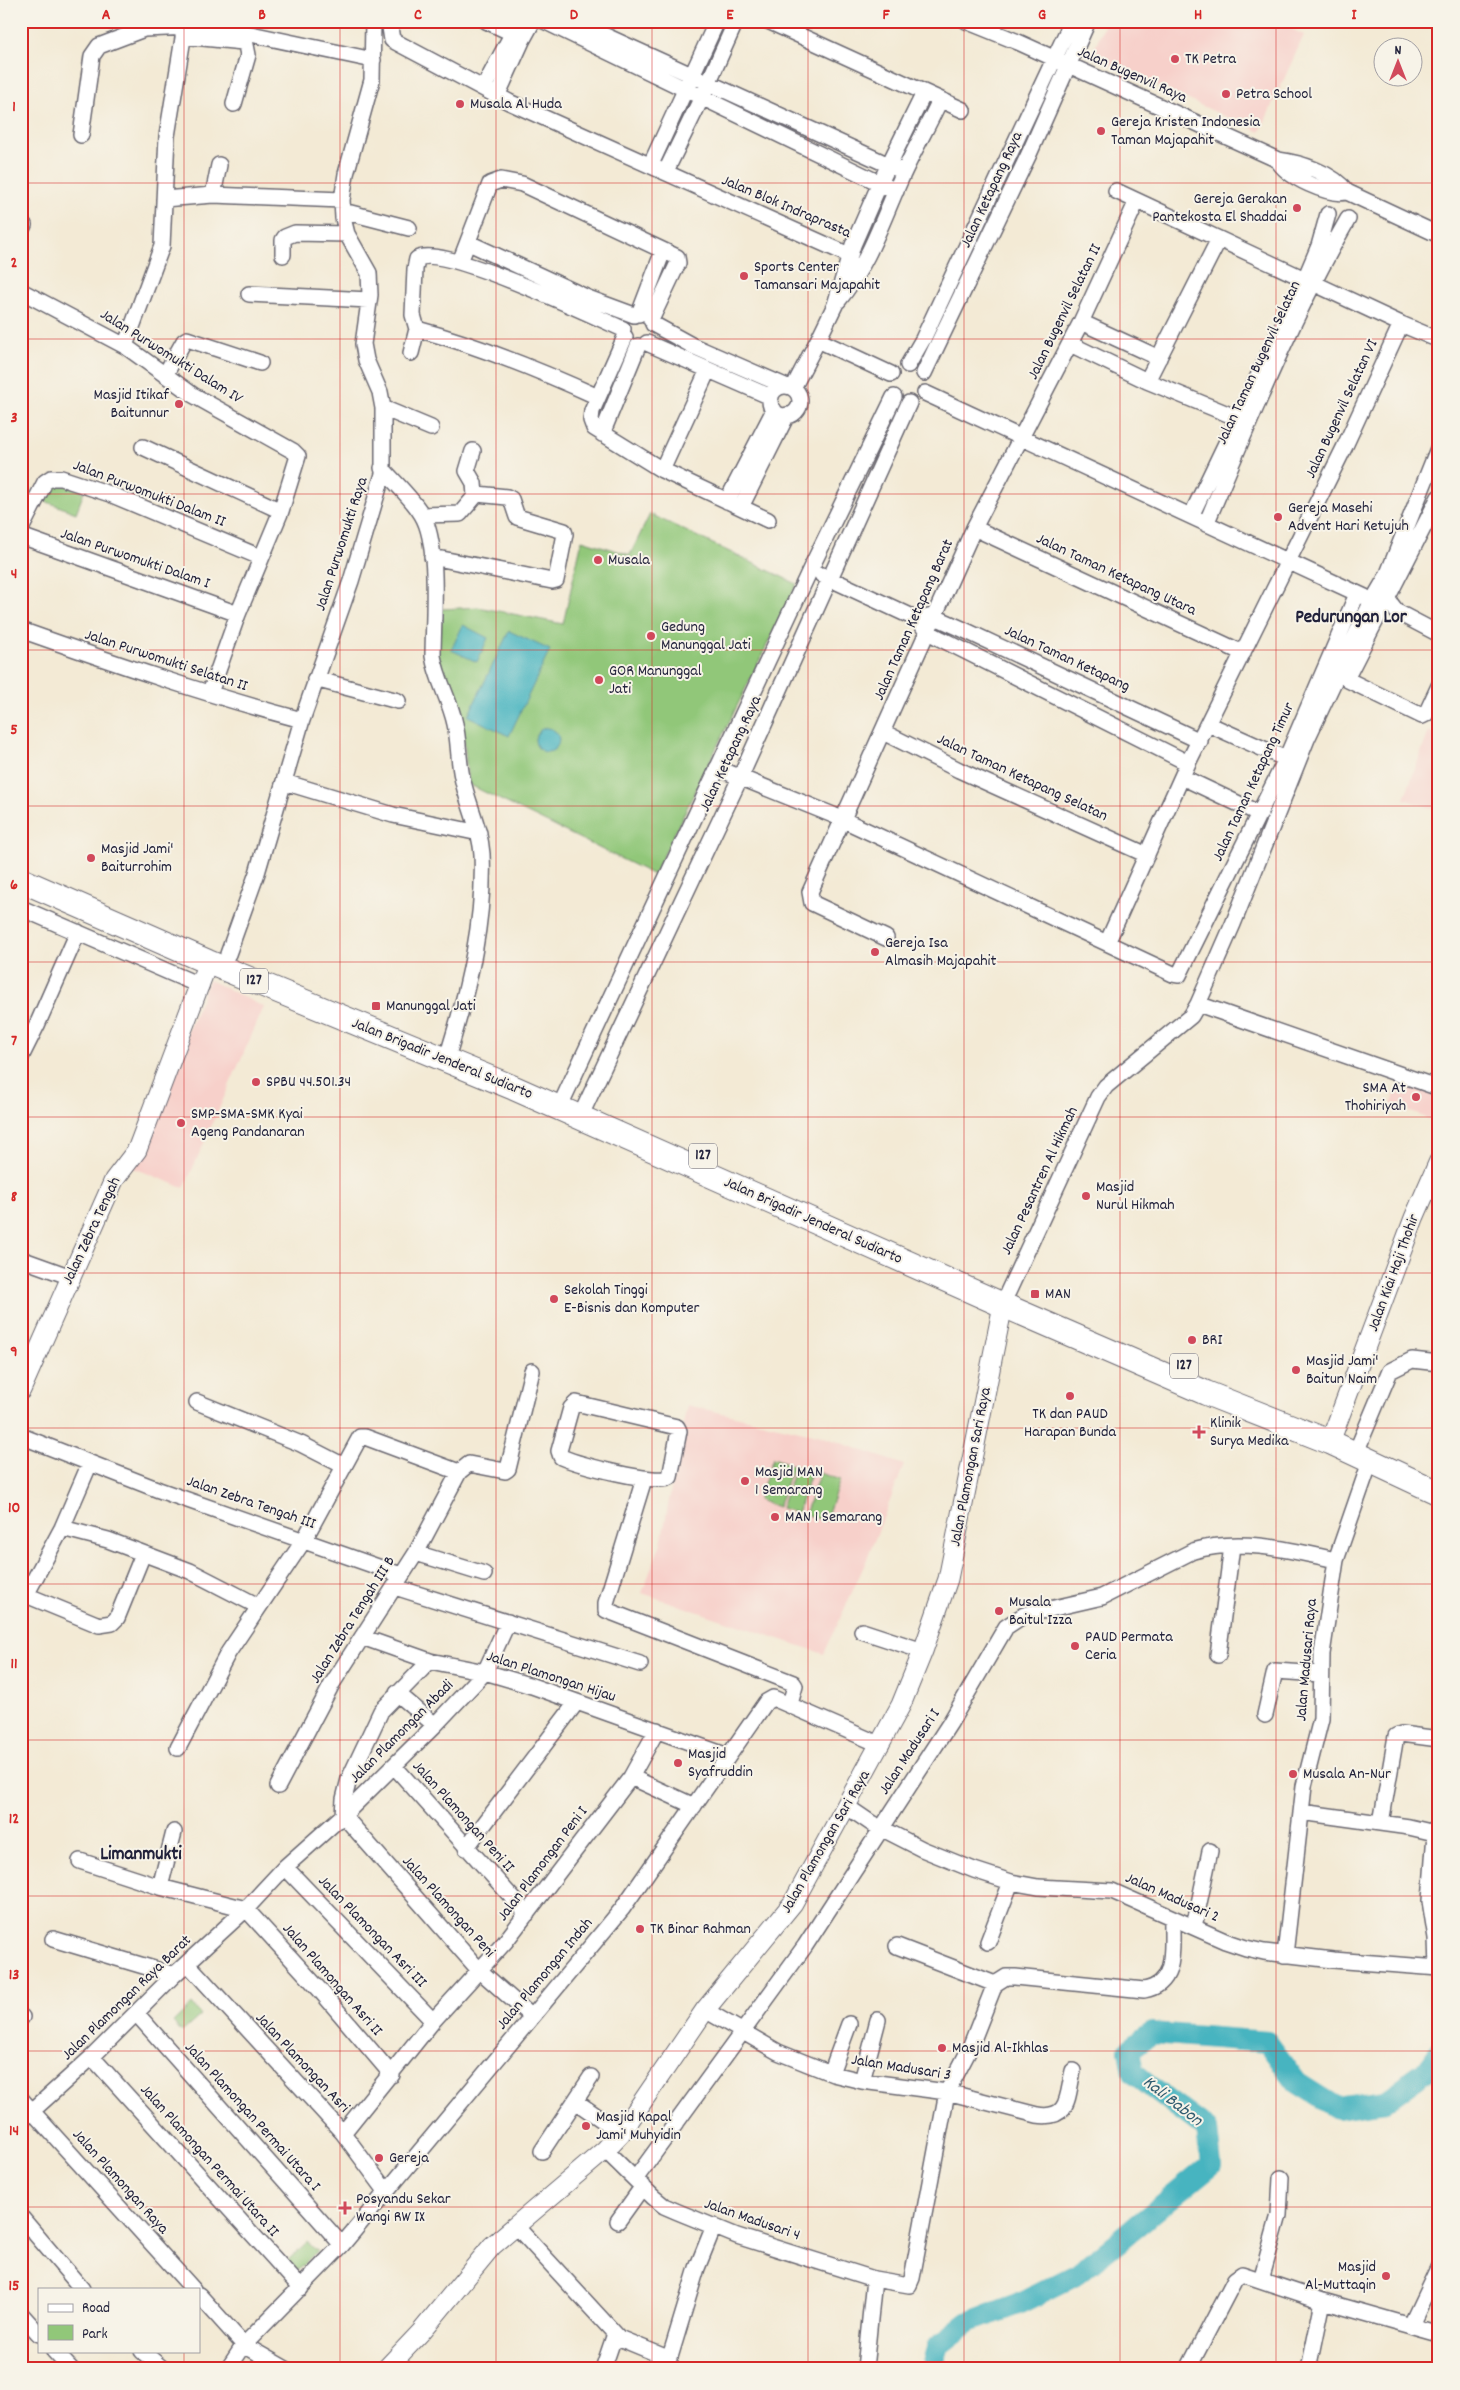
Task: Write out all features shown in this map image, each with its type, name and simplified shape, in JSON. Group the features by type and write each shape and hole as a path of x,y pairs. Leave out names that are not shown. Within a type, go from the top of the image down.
{"main road":[{"name":"Jalan Brigadir Jenderal Sudiarto","path":"21,868 218,958 572,1107 661,1137 1006,1299 1332,1437 1439,1493"},
{"name":"Jalan Brigadir Jenderal Sudiarto","path":"21,880 450,1048 572,1107"},
{"name":"Jalan Brigadir Jenderal Sudiarto","path":"1365,1453 1439,1481"}],"street":[{"name":"Jalan Purwomukti Raya","path":"218,958 258,873 302,720 350,581 380,484 382,468 382,408 380,392 364,352 363,335 369,300 368,269 347,234 342,206 346,174 370,90 373,60 373,21"},
{"name":"Jalan Blok Indraprasta","path":"389,21 392,40 498,94 509,102 651,164 715,196 849,255 888,165 924,92"},
{"path":"484,87 516,27 486,21"},
{"path":"498,94 533,21"},
{"path":"544,21 705,90 896,191"},
{"path":"573,21 688,82"},
{"path":"651,164 717,21"},
{"path":"666,171 736,21"},
{"path":"768,21 963,110"},
{"name":"Jalan Bugenvil Raya","path":"966,21 1018,42 1278,160 1286,171 1307,182 1333,193 1346,192 1439,235"},
{"name":"Jalan Ketapang Raya","path":"908,365 923,339 1072,21"},
{"name":"Jalan Ketapang Raya","path":"924,373 1088,21"},
{"path":"81,135 92,56 99,46 140,25 243,42 246,45 248,55 234,104"},
{"path":"184,31 222,27 373,60"},
{"path":"125,346 162,246 168,136 184,31"},
{"path":"705,90 904,172"},
{"name":"Jalan Blok Indraprasta","path":"835,304 859,273 880,231 904,172 940,100"},
{"path":"212,195 219,165"},
{"path":"460,262 490,184 508,180 555,198 663,251 644,318 654,335 633,339 598,397 592,411 591,420 594,428 662,470 768,520"},
{"path":"1116,191 1432,337"},
{"path":"164,199 212,195 342,206 409,228"},
{"name":"Jalan Bugenvil Selatan II","path":"1022,438 1081,322 1137,201"},
{"name":"Jalan Taman Bugenvil Selatan","path":"1310,281 1328,214"},
{"name":"Jalan Taman Bugenvil Selatan","path":"1190,516 1243,420 1310,281 1348,219"},
{"path":"284,255 283,240 285,237 295,233 347,234"},
{"path":"1148,381 1219,239"},
{"path":"411,352 417,329 413,315 415,269 417,258 425,256 460,262 498,275 633,339 708,370 778,408 796,410 799,406 799,396 789,387 693,346 644,318 588,298 469,242"},
{"path":"849,255 868,252"},
{"path":"849,255 859,273"},
{"path":"789,387 818,340 835,304 849,255"},
{"name":"Jalan Purwomukti Dalam IV","path":"21,290 125,346 193,395 293,451 298,458 281,511"},
{"path":"249,294 369,300"},
{"path":"602,434 633,339 627,320 644,318"},
{"path":"1081,322 1159,358"},
{"name":"Jalan Bugenvil Selatan VI","path":"1288,561 1344,448 1401,324"},
{"path":"417,329 467,342 522,363 598,397"},
{"path":"165,375 184,341 187,339 260,363"},
{"path":"923,339 937,346"},
{"path":"818,340 891,374"},
{"path":"1070,344 1148,381 1243,420"},
{"path":"908,365 916,367 924,373 927,382 925,393 920,398 909,403 894,397 889,388 891,374 898,367 908,365"},
{"path":"662,470 708,370"},
{"path":"741,508 778,408 778,388 789,387"},
{"path":"925,393 1381,604 1439,634"},
{"name":"Jalan Ketapang Raya","path":"572,1107 587,1048 810,570 894,397"},
{"name":"Jalan Ketapang Raya","path":"572,1107 608,1058 740,778 909,403"},
{"path":"382,408 431,428"},
{"path":"727,501 778,408"},
{"name":"Jalan Taman Bugenvil Selatan","path":"1206,524 1243,420"},
{"name":"Jalan Taman Ketapang Barat","path":"886,938 810,900 810,892 883,732 926,622 1022,438"},
{"path":"1439,446 1387,576 1381,604 1348,675 1348,681 1422,716 1426,714 1439,686"},
{"path":"144,447 281,511 260,557 210,692"},
{"path":"473,451 467,470 474,483 475,496"},
{"path":"382,468 422,515 430,538 434,595 432,656 455,724 462,777 480,833 482,870 475,945 466,990 450,1048"},
{"name":"Jalan Purwomukti Dalam II","path":"21,529 45,482 54,477 110,494 260,557"},
{"path":"422,515 460,514 478,494 507,497 512,502 517,517 565,532 556,580 538,579 432,556"},
{"path":"1439,497 1307,739 1233,924 1198,1004 1439,1088"},
{"name":"Jalan Taman Ketapang Utara","path":"974,528 1243,652"},
{"name":"Jalan Purwomukti Dalam I","path":"21,536 238,614"},
{"path":"717,768 844,820 1107,943 1185,770 1288,561"},
{"name":"Jalan Taman Ketapang","path":"810,570 926,622 1056,673 1200,741"},
{"name":"Jalan Taman Ketapang Timur","path":"1107,943 1173,974 1179,975 1181,973 1286,759 1357,594"},
{"name":"Jalan Taman Ketapang","path":"926,622 1260,814"},
{"name":"Jalan Purwomukti Selatan II","path":"21,630 247,706 302,720"},
{"path":"1047,692 1056,673"},
{"path":"316,679 398,700"},
{"path":"1072,705 1081,685"},
{"path":"1208,724 1286,759"},
{"name":"Jalan Taman Ketapang Selatan","path":"883,732 959,770 1147,855"},
{"path":"284,782 393,815 480,833"},
{"path":"21,908 201,986"},
{"path":"21,1057 38,1025 78,932"},
{"name":"Jalan Zebra Tengah","path":"21,1390 114,1180 137,1150 201,986 218,958"},
{"path":"623,969 644,980"},
{"path":"615,987 636,998"},
{"name":"Jalan Pesantren Al Hikmah","path":"1006,1299 1094,1106 1106,1086 1185,1021 1198,1004"},
{"path":"587,1048 608,1058"},
{"name":"Jalan Kiai Haji Thohir","path":"1332,1437 1414,1218 1439,1161"},
{"path":"21,1259 71,1277"},
{"name":"Jalan Plamongan Sari Raya","path":"386,2369 421,2332 492,2246 605,2150 620,2133 705,2010 865,1818 880,1745 901,1705 923,1652 953,1558 1006,1299"},
{"name":"Jalan Madusari Raya","path":"1285,1955 1304,1786 1321,1719 1323,1642 1336,1560 1390,1370 1412,1360 1439,1363"},
{"path":"178,1748 228,1653 304,1540 358,1439 365,1437 459,1472 469,1464 504,1471 508,1470 532,1371"},
{"path":"197,1402 301,1444 344,1466"},
{"path":"580,1402 677,1427 679,1431 670,1478 664,1480 644,1479 561,1457 559,1451 570,1408 574,1404 580,1402"},
{"name":"Jalan Zebra Tengah III","path":"21,1436 90,1463 304,1540 398,1581"},
{"path":"90,1463 62,1528 24,1597 99,1625 112,1623 117,1618 143,1554"},
{"name":"Jalan Zebra Tengah III B","path":"278,1786 332,1684 416,1553 459,1472"},
{"path":"644,1479 606,1603 606,1610 793,1684 795,1686 790,1704"},
{"path":"62,1528 108,1540 190,1572 258,1606"},
{"path":"1218,1654 1232,1546"},
{"name":"Jalan Madusari I","path":"618,2221 639,2182 741,2032 805,1946 865,1818 950,1724 1006,1627 1013,1620 1024,1615 1102,1597 1193,1550 1206,1547 1270,1546 1336,1560"},
{"path":"416,1553 484,1574"},
{"path":"398,1581 508,1622 640,1664"},
{"name":"Jalan Plamongan Abadi","path":"246,1909 285,1867 394,1766 485,1672 508,1622"},
{"path":"862,1631 923,1652"},
{"name":"Jalan Plamongan Hijau","path":"362,1637 430,1661 485,1672 532,1686 728,1756"},
{"name":"Jalan Plamongan Abadi","path":"343,1815 344,1799 349,1779 381,1711 430,1661"},
{"path":"1265,1715 1274,1671 1321,1674"},
{"path":"397,1693 435,1725"},
{"name":"Jalan Plamongan Indah","path":"228,2369 244,2345 342,2245 590,1949 641,1885 766,1702 773,1698 790,1704 880,1745"},
{"path":"466,1848 576,1703"},
{"name":"Jalan Plamongan Peni I","path":"343,2133 392,2075 433,2022 505,1942 527,1914 631,1777 658,1730"},
{"path":"1381,1823 1396,1736 1401,1734 1439,1739"},
{"name":"Jalan Plamongan Peni II","path":"394,1766 527,1914"},
{"path":"631,1777 694,1806"},
{"path":"1301,1812 1437,1833 1430,1901 1436,1938 1438,1968"},
{"name":"Jalan Plamongan Peni","path":"343,1815 479,1970 532,2016"},
{"name":"Jalan Madusari 2","path":"865,1818 922,1849 974,1870 1011,1882 1052,1889 1112,1891 1194,1928 1246,1948 1285,1955 1438,1968"},
{"path":"160,1887 174,1832"},
{"path":"1194,1928 1210,1851"},
{"path":"80,1861 160,1887 246,1909"},
{"name":"Jalan Plamongan Asri III","path":"285,1867 433,2022"},
{"path":"988,1942 1011,1882"},
{"name":"Jalan Plamongan Raya Barat","path":"27,2116 92,2057 174,1975 246,1909"},
{"name":"Jalan Plamongan Asri II","path":"246,1909 319,1989 392,2075"},
{"path":"947,2092 970,2050 995,1984 1006,1977 1015,1977 1144,1990 1152,1988 1164,1981 1171,1965 1172,1918"},
{"path":"53,1939 174,1975"},
{"path":"896,1946 995,1984"},
{"name":"Jalan Plamongan Asri","path":"188,1964 343,2133 386,2191"},
{"name":"Jalan Madusari 3","path":"705,2010 778,2052 831,2073 862,2081 947,2092 1037,2115 1055,2115 1064,2107 1073,2071"},
{"name":"Jalan Plamongan Permai Utara I","path":"136,2013 342,2245"},
{"path":"862,2081 878,2020"},
{"path":"831,2073 849,2024"},
{"name":"Jalan Plamongan Permai Utara II","path":"92,2057 301,2288"},
{"path":"542,2151 591,2077"},
{"name":"Jalan Madusari 4","path":"605,2150 664,2206 737,2236 874,2279 909,2285 912,2278 947,2092"},
{"name":"Jalan Plamongan Raya","path":"21,2098 27,2116 192,2288"},
{"path":"575,2101 620,2133"},
{"path":"1261,2280 1279,2215 1281,2178"},
{"path":"21,2217 81,2288"},
{"path":"515,2225 615,2334 668,2364 697,2268 714,2226"},
{"path":"1411,2325 1439,2266"},
{"path":"1188,2369 1235,2279 1242,2274 1323,2301 1439,2334"},
{"path":"865,2369 874,2279"},
{"path":"200,2296 244,2345 286,2369"},
{"path":"1309,2369 1323,2301"},
{"path":"21,2314 38,2333"},
{"path":"603,2369 615,2334"},
{"path":"55,2352 70,2369"},
{"path":"143,2352 157,2367"}],"shaded area":[{"name":"Petra School","path":"1106,21 1275,21 1304,35 1260,132 1091,56"},
{"path":"1429,731 1439,735 1439,811 1404,799"},
{"name":"SMP-SMA-SMK Kyai Ageng Pandanaran","path":"209,980 264,1007 184,1188 131,1167"},
{"name":"SMA At Thohiriyah","path":"1402,1076 1439,1090 1439,1123 1391,1104"},
{"name":"MAN 1 Semarang","path":"687,1405 821,1436 904,1465 867,1559 824,1654 642,1593 661,1543"}],"green space":[{"path":"53,481 84,492 76,513 45,501"},
{"name":"GOR Manunggal Jati","path":"650,514 797,584 654,875 468,784 461,706 434,655 442,609 478,607 563,624 582,540 630,555"},
{"path":"773,1458 793,1465 778,1507 758,1500"},
{"path":"796,1465 812,1471 797,1513 781,1508"},
{"path":"820,1473 840,1480 825,1521 805,1514"},
{"path":"192,2004 201,2015 182,2032 173,2022"},
{"path":"307,2242 317,2251 296,2272 286,2262"}],"water":[{"path":"463,625 488,638 477,662 451,650"},
{"path":"509,631 550,650 509,736 468,716"},
{"path":"547,728 552,729 558,735 558,745 552,751 547,752 542,751 536,745 535,740 536,735 542,729"}],"waterway":[{"name":"Kali Babon","path":"932,2369 939,2345 969,2322 1018,2304 1078,2274 1211,2165 1207,2129 1133,2072 1129,2050 1152,2033 1267,2042 1297,2083 1337,2108 1385,2101 1425,2072 1439,2053"}],"place":[{"name":"TK Petra","path":"1175,59"},
{"name":"Petra School","path":"1226,94"},
{"name":"Musala Al Huda","path":"460,104"},
{"name":"Gereja Kristen Indonesia Taman Majapahit","path":"1101,131"},
{"name":"Gereja Gerakan Pantekosta El Shaddai","path":"1297,208"},
{"name":"Sports Center Tamansari Majapahit","path":"744,276"},
{"name":"Masjid Itikaf Baitunnur","path":"179,404"},
{"name":"Gereja Masehi Advent Hari Ketujuh","path":"1278,517"},
{"name":"Musala","path":"598,560"},
{"name":"Gedung Manunggal Jati","path":"651,636"},
{"name":"GOR Manunggal Jati","path":"599,680"},
{"name":"Masjid Jami' Baiturrohim","path":"91,858"},
{"name":"Gereja Isa Almasih Majapahit","path":"875,952"},
{"name":"Manunggal Jati","path":"376,1006"},
{"name":"SPBU 44.501.34","path":"256,1082"},
{"name":"SMA At Thohiriyah","path":"1416,1097"},
{"name":"SMP-SMA-SMK Kyai Ageng Pandanaran","path":"181,1123"},
{"name":"Masjid Nurul Hikmah","path":"1086,1196"},
{"name":"MAN","path":"1035,1294"},
{"name":"Sekolah Tinggi E-Bisnis dan Komputer","path":"554,1299"},
{"name":"BRI","path":"1192,1340"},
{"name":"Masjid Jami' Baitun Naim","path":"1296,1370"},
{"name":"TK dan PAUD Harapan Bunda","path":"1070,1396"},
{"name":"Klinik Surya Medika","path":"1199,1432"},
{"name":"Masjid MAN 1 Semarang","path":"745,1481"},
{"name":"MAN 1 Semarang","path":"775,1517"},
{"name":"Musala Baitul Izza","path":"999,1611"},
{"name":"PAUD Permata Ceria","path":"1075,1646"},
{"name":"Masjid Syafruddin","path":"678,1763"},
{"name":"Musala An-Nur","path":"1293,1774"},
{"name":"TK Binar Rahman","path":"640,1929"},
{"name":"Masjid Al-Ikhlas","path":"942,2048"},
{"name":"Masjid Kapal Jami' Muhyidin","path":"586,2126"},
{"name":"Gereja","path":"379,2158"},
{"name":"Posyandu Sekar Wangi RW IX","path":"345,2208"},
{"name":"Masjid Al-Muttaqin","path":"1386,2276"}],"district":[{"name":"Pedurungan Lor","path":"1351,618"},
{"name":"Limanmukti","path":"141,1855"}]}
